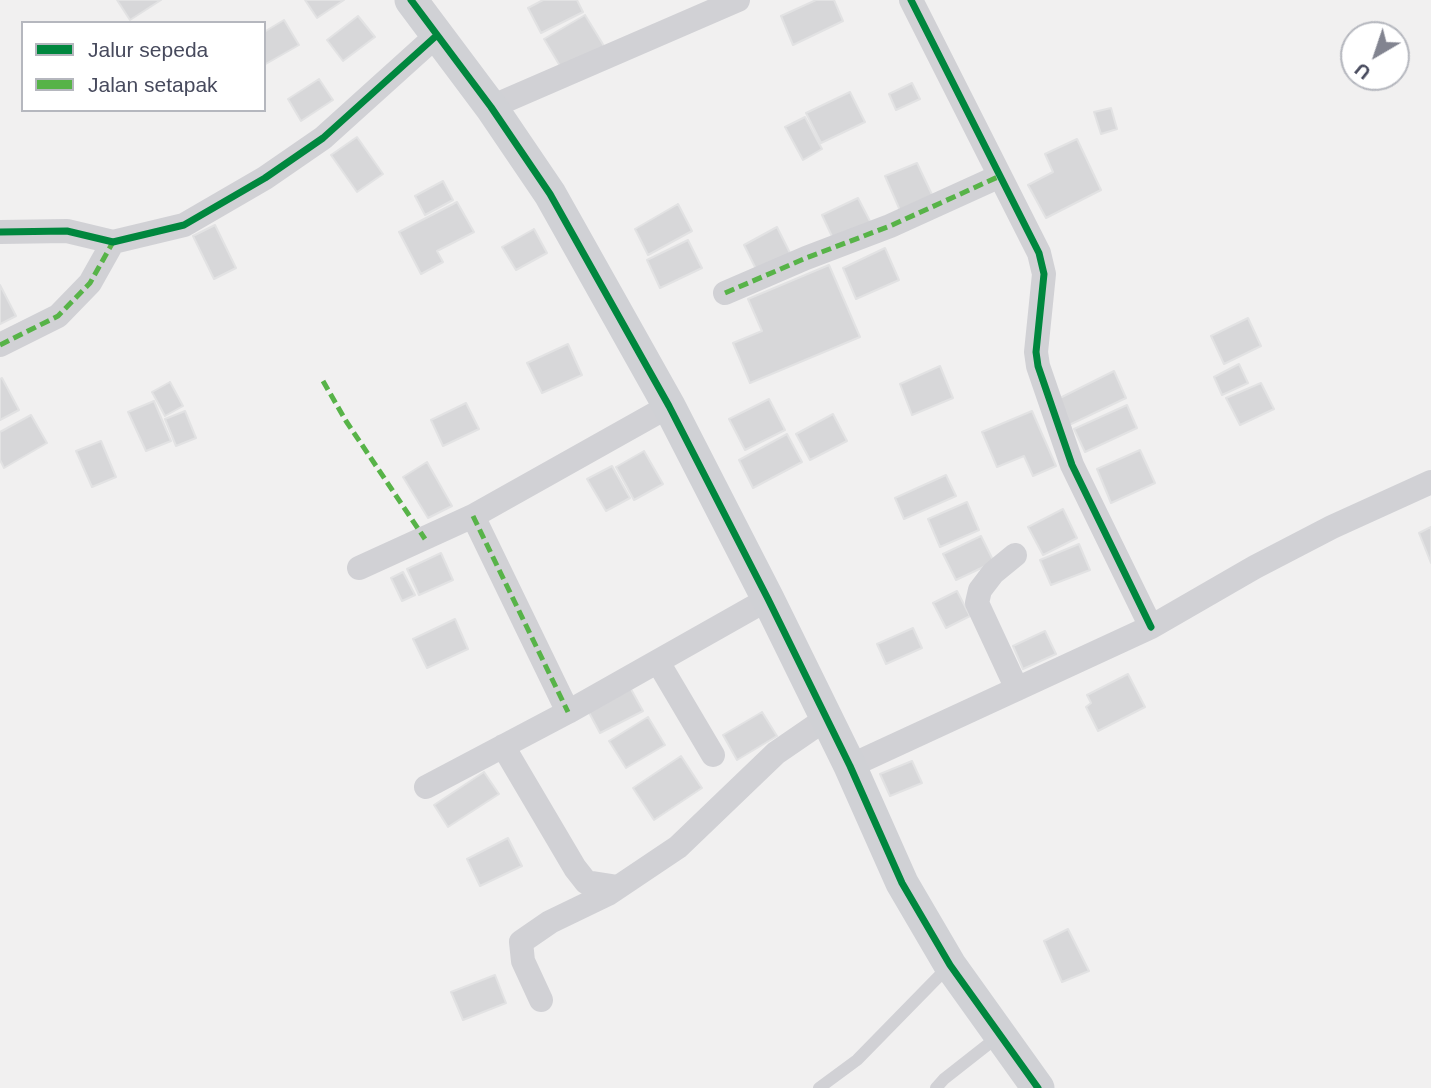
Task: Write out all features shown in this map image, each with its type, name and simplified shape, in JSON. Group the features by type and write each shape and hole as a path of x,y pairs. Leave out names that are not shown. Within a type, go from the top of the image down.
{"street":[{"path":"411,0 491,107 550,194 669,406 768,599 827,718 902,883 950,965 1038,1088"},
{"path":"491,107 738,0"},
{"path":"911,0 1039,253 1044,274 1036,352 1046,390 1072,465 1151,627"},
{"path":"0,232 67,231 113,242 184,225 265,178 323,138 436,36"},
{"path":"725,293 890,226 1000,176"},
{"path":"0,345 58,316 90,283 113,242"},
{"path":"359,568 473,516 669,406"},
{"path":"849,766 1151,627 1255,567 1431,482"},
{"path":"473,516 568,712"},
{"path":"1015,555 993,573 980,590 977,603 1017,689"},
{"path":"426,787 568,712 768,599"},
{"path":"658,662 713,755"},
{"path":"541,1000 523,961 522,942 550,922 618,887 678,847 776,753 827,718"},
{"path":"503,746 586,882 618,887"}],"lane":[{"path":"819,1088 857,1060 950,965"},
{"path":"936,1088 1000,1035"}],"building":[{"path":"117,0 161,0 130,20"},
{"path":"305,0 344,0 317,18"},
{"path":"543,0 577,0 583,12 541,33 528,8"},
{"path":"816,0 834,0 843,21 793,45 781,16"},
{"path":"585,15 604,46 563,71 544,39"},
{"path":"358,16 375,37 343,61 327,40"},
{"path":"284,20 299,45 266,64 266,31"},
{"path":"319,79 333,100 301,121 288,99"},
{"path":"912,83 920,99 896,110 889,94"},
{"path":"850,92 865,122 821,143 806,113"},
{"path":"1111,108 1117,129 1101,134 1094,112"},
{"path":"805,117 822,149 803,160 785,127"},
{"path":"357,137 383,174 357,192 331,155"},
{"path":"1077,139 1101,190 1046,218 1028,185 1053,172 1045,154"},
{"path":"917,163 935,201 902,215 885,176"},
{"path":"443,181 453,200 425,215 415,196"},
{"path":"858,198 873,227 836,245 822,215"},
{"path":"457,202 474,232 437,251 443,262 421,274 399,232"},
{"path":"678,204 692,231 648,255 635,229"},
{"path":"215,225 236,268 214,279 193,236"},
{"path":"777,227 793,259 759,275 744,245"},
{"path":"534,229 547,253 516,270 502,247"},
{"path":"688,240 702,268 660,288 647,260"},
{"path":"885,248 899,280 856,299 843,268"},
{"path":"829,265 860,337 750,383 733,343 762,331 748,299"},
{"path":"0,285 16,316 0,324"},
{"path":"1248,318 1261,346 1224,364 1211,336"},
{"path":"568,344 582,375 542,393 527,363"},
{"path":"1239,364 1248,383 1222,395 1214,377"},
{"path":"940,366 953,398 912,415 900,384"},
{"path":"1114,371 1126,398 1067,426 1056,400"},
{"path":"2,378 19,410 0,420 0,379"},
{"path":"170,382 183,406 165,416 152,392"},
{"path":"1261,383 1274,409 1240,425 1226,398"},
{"path":"769,399 785,430 745,450 729,419"},
{"path":"154,401 171,441 146,451 128,412"},
{"path":"466,403 479,429 443,446 431,420"},
{"path":"1127,405 1137,428 1085,452 1074,429"},
{"path":"185,411 196,438 176,446 165,419"},
{"path":"1032,411 1056,466 1033,476 1024,456 997,467 982,432"},
{"path":"833,414 847,441 810,460 796,434"},
{"path":"31,415 47,443 4,468 0,460 0,432"},
{"path":"787,434 802,462 753,488 739,460"},
{"path":"101,441 116,477 92,487 76,451"},
{"path":"1140,450 1155,483 1111,503 1097,469"},
{"path":"644,451 663,484 634,500 616,467"},
{"path":"427,462 452,506 428,518 403,477"},
{"path":"612,466 630,498 606,511 587,479"},
{"path":"946,475 956,496 904,519 895,498"},
{"path":"967,502 979,530 940,547 928,519"},
{"path":"1063,509 1077,538 1043,555 1028,527"},
{"path":"1431,527 1431,563 1419,533"},
{"path":"981,536 994,562 956,580 943,554"},
{"path":"1079,544 1090,570 1051,585 1040,560"},
{"path":"441,553 453,580 419,595 407,569"},
{"path":"403,572 415,595 402,601 391,578"},
{"path":"957,591 970,616 946,628 933,603"},
{"path":"455,619 468,649 427,668 413,639"},
{"path":"913,628 922,648 886,664 877,644"},
{"path":"1045,631 1056,654 1023,669 1013,646"},
{"path":"1128,674 1145,707 1098,731 1086,707 1091,703 1087,695"},
{"path":"627,682 643,711 600,733 585,705"},
{"path":"762,712 777,736 737,760 723,735"},
{"path":"648,717 665,745 626,768 609,741"},
{"path":"681,756 702,788 654,820 633,788"},
{"path":"912,761 922,783 890,796 880,774"},
{"path":"484,772 499,794 448,827 434,805"},
{"path":"508,838 522,866 480,886 467,859"},
{"path":"1068,929 1089,971 1062,982 1044,941"},
{"path":"495,975 506,1003 463,1020 451,992"}],"marked path":[{"path":"725,293 890,226 1000,176"},
{"path":"0,345 58,316 90,283 113,242"},
{"path":"323,381 346,421 425,539"},
{"path":"473,516 568,712"}],"cycle path":[{"path":"411,0 491,107 550,194 669,406 768,599 850,766 902,883 950,965 1038,1088"},
{"path":"911,0 1039,253 1044,274 1036,352 1038,366 1072,465 1151,627"},
{"path":"0,232 67,231 113,242 184,225 265,178 323,138 436,36"}]}
